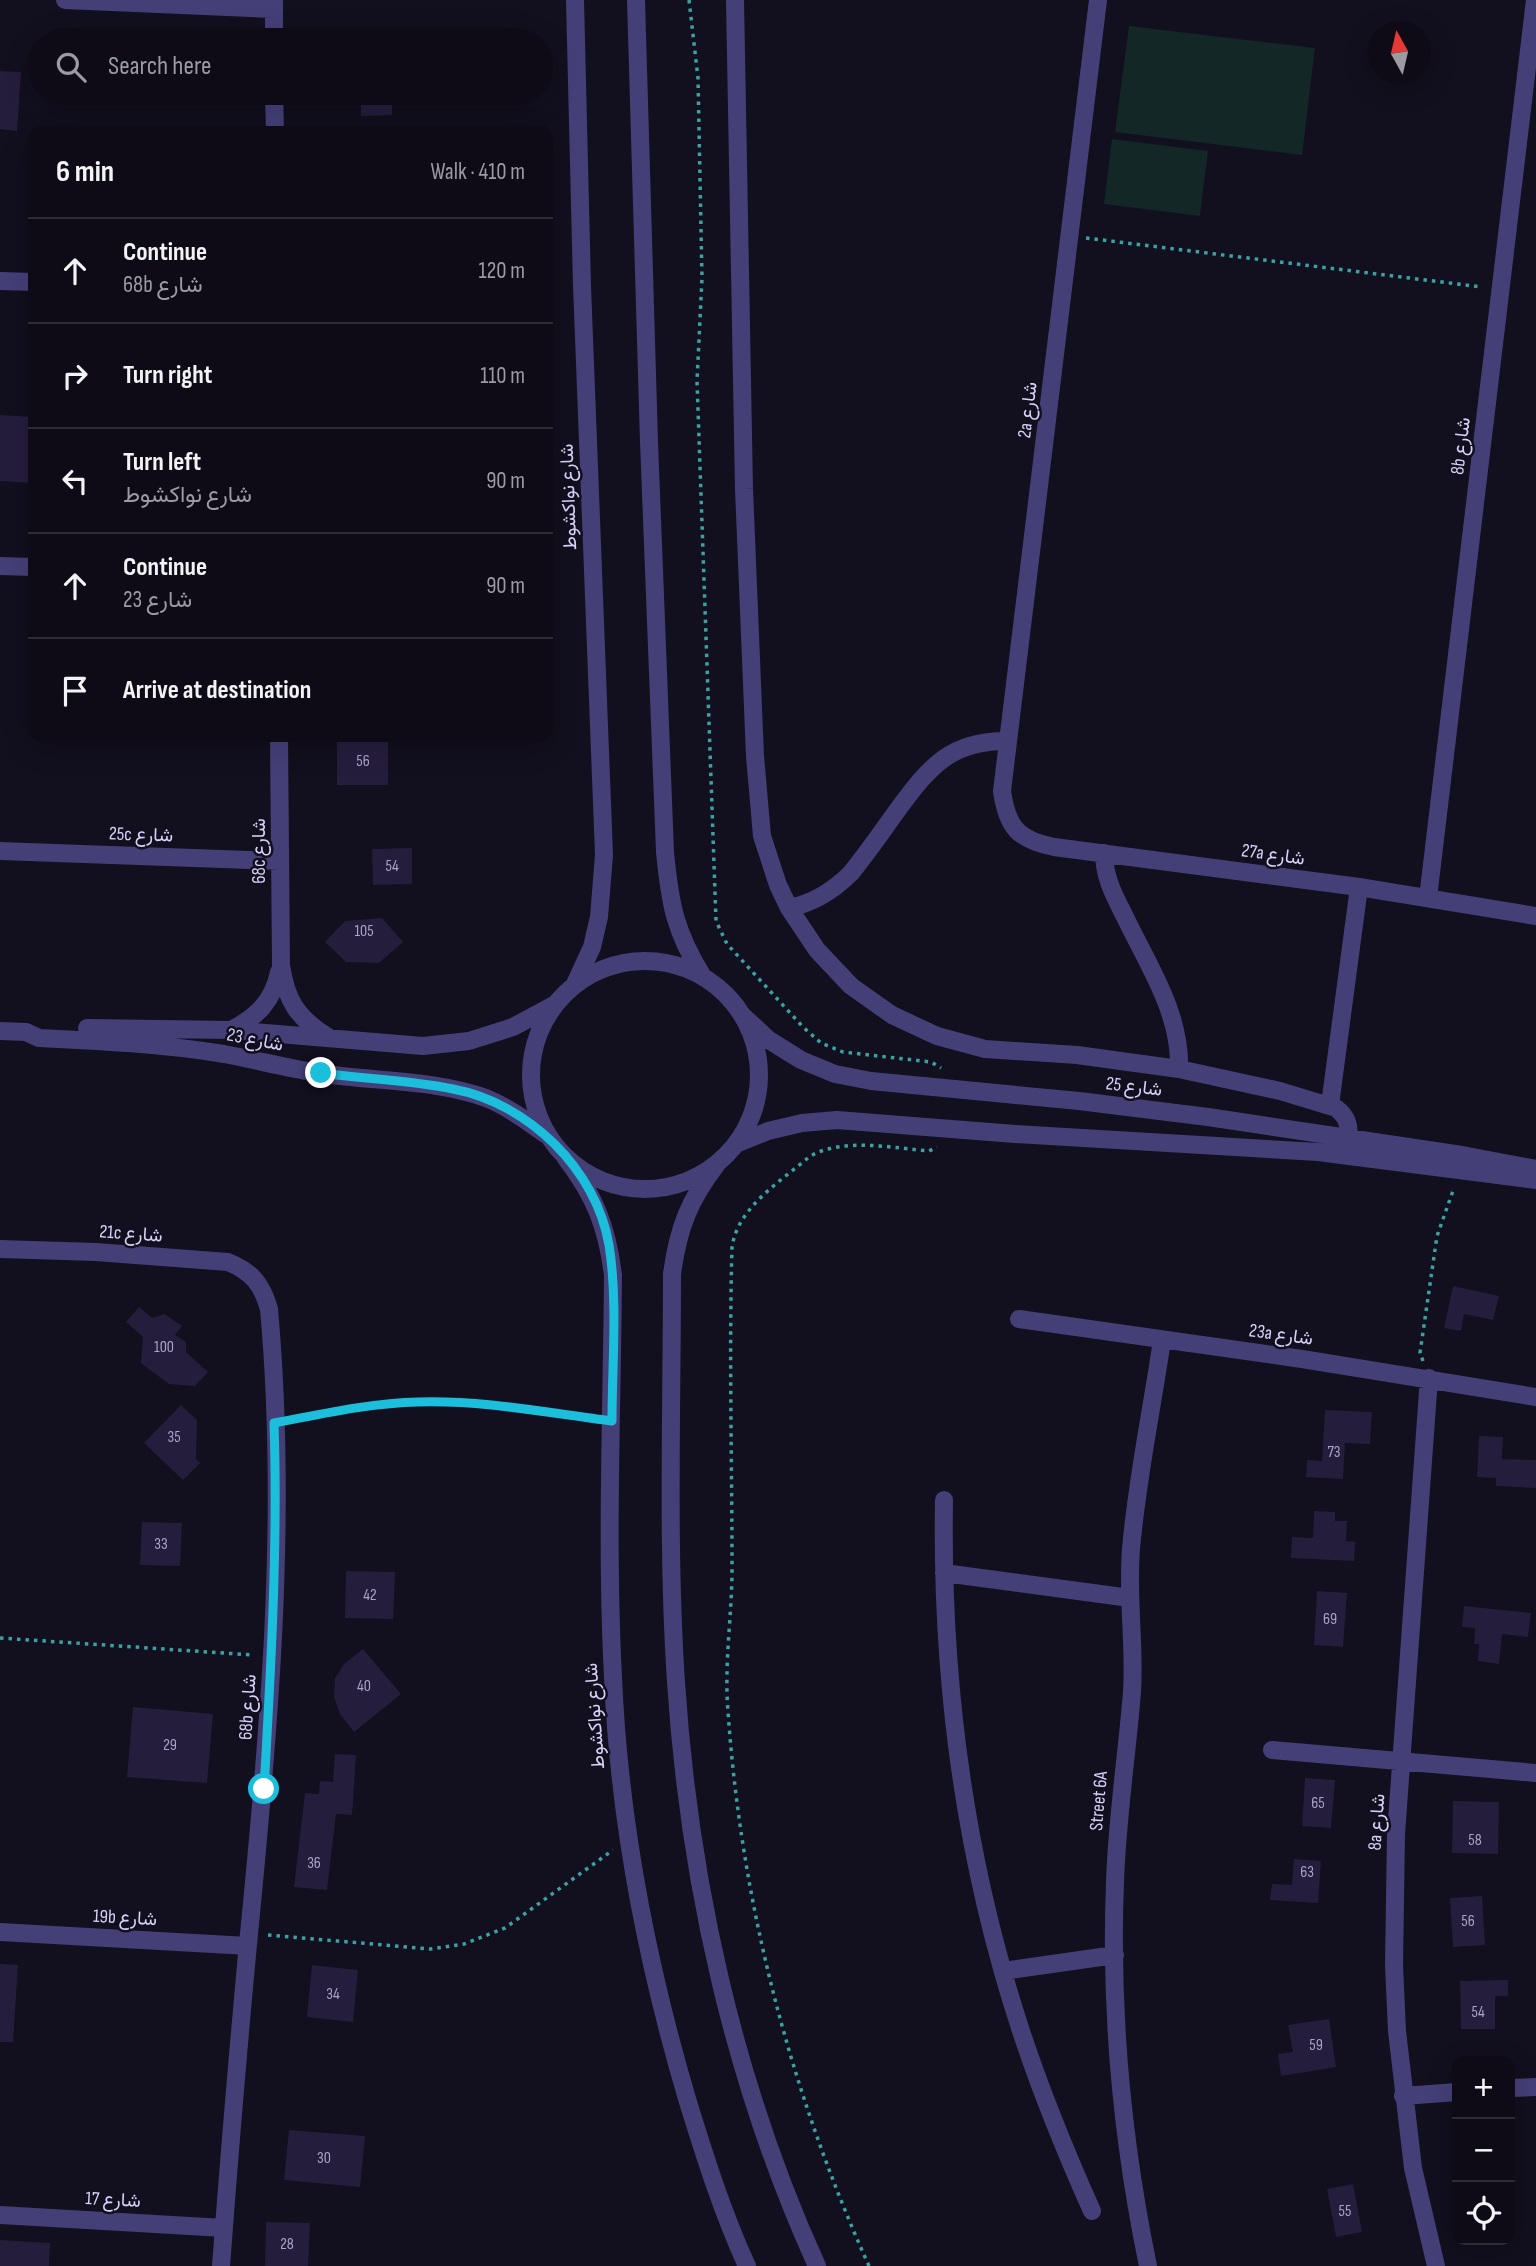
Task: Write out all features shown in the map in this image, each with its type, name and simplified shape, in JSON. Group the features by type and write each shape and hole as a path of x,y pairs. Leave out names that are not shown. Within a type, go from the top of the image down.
{"street":[{"path":"65,0 274,5 274,28"},
{"name":"شارع نواكشوط","path":"574,986 592,947 599,917 604,855 582,286 575,0"},
{"path":"636,0 665,852 674,918 686,949 703,977"},
{"path":"735,0 745,502 755,756 762,835 789,908 817,950 851,986 892,1015 925,1031 985,1049 1077,1055 1180,1069 1230,1079 1330,1105 1346,1117 1348,1137"},
{"name":"2a شارع","path":"1010,824 1002,791 1098,0"},
{"name":"8b شارع","path":"1428,898 1535,0"},
{"path":"275,105 275,126"},
{"path":"0,281 28,282"},
{"path":"0,566 28,567"},
{"path":"789,908 816,900 840,884 855,868 916,784 934,765 968,745 1008,741"},
{"name":"68c شارع","path":"279,742 281,965 285,988 295,1009 311,1026 331,1039"},
{"name":"27a شارع","path":"1010,824 1023,836 1038,843 1359,887 1536,916"},
{"name":"25c شارع","path":"0,851 279,861"},
{"path":"1104,853 1109,884 1173,1016 1179,1042 1180,1069"},
{"path":"1330,1105 1359,887"},
{"path":"717,1164 694,1179 667,1187 640,1189 612,1185 587,1174 565,1157 548,1136 536,1111 531,1084 532,1056 540,1030 554,1005 574,986 597,972 623,963 651,962 678,966 703,977 725,994 742,1015 754,1040 759,1067 758,1094 750,1121 736,1144 699,1188 685,1215 676,1244 673,1274 673,1567 678,1707 687,1796 705,1910 731,2022 764,2132 817,2266"},
{"name":"68c شارع","path":"231,1030 250,1020 266,1005 276,986 281,965"},
{"name":"شارع 23","path":"26,1032 38,1027 231,1030 423,1046 469,1041 513,1027 554,1005"},
{"name":"شارع 25","path":"742,1015 769,1040 801,1060 835,1074 871,1082 1092,1103 1348,1137 1536,1170"},
{"name":"شارع 23","path":"0,1031 26,1032 39,1038 163,1046 321,1073 454,1089 488,1099 520,1115 548,1136"},
{"path":"736,1144 780,1128 837,1120 1040,1136 1318,1152 1536,1180"},
{"name":"شارع نواكشوط","path":"565,1157 585,1183 599,1212 609,1243 613,1275 612,1677 622,1797 641,1916 668,2033 702,2148 747,2266"},
{"name":"21c شارع","path":"0,1248 211,1260 228,1262 243,1268 256,1278"},
{"name":"68b شارع","path":"221,2266 248,1940 264,1789 272,1656 276,1476 270,1309 256,1278"},
{"name":"23a شارع","path":"1019,1319 1429,1378 1536,1397"},
{"name":"Street 6A","path":"1148,2266 1134,2190 1121,2084 1115,1955 1116,1846 1132,1691 1130,1598 1134,1527 1162,1340"},
{"name":"8a شارع","path":"1429,1378 1396,1834 1394,1965 1404,2096 1413,2168 1436,2266"},
{"path":"944,1500 947,1650 957,1748 976,1855 1003,1971 1042,2093 1092,2211"},
{"path":"944,1573 1130,1598"},
{"path":"1272,1750 1536,1773"},
{"name":"19b شارع","path":"0,1931 248,1940"},
{"path":"1003,1971 1115,1955"},
{"path":"1515,2088 1536,2087"},
{"path":"1404,2096 1452,2092"},
{"name":"شارع 17","path":"0,2215 224,2228"}],"path":[{"path":"1070,236 1501,290"},
{"path":"1429,1378 1420,1353 1437,1236 1461,1169"},
{"path":"274,1423 364,1406 419,1402 470,1404 612,1421"},
{"path":"0,1638 272,1656"},
{"path":"248,1940 430,1949 464,1944 505,1928 629,1839"}],"green space":[{"path":"1129,26 1315,48 1302,155 1115,132"},
{"path":"1112,139 1208,151 1200,216 1104,204"}],"building":[{"path":"0,71 21,72 17,131 0,129"},
{"path":"361,105 392,105 392,115 361,116"},
{"path":"0,415 28,417 28,483 0,481"},
{"path":"337,742 388,742 388,785 337,785"},
{"path":"412,848 412,884 373,885 372,849"},
{"path":"382,918 403,942 379,963 346,962 325,942 345,921"},
{"path":"1453,1286 1499,1296 1493,1320 1464,1314 1461,1331 1444,1328"},
{"path":"139,1307 152,1318 164,1314 182,1326 175,1335 186,1342 186,1352 208,1372 195,1386 169,1384 141,1363 143,1337 126,1322"},
{"path":"181,1405 197,1420 196,1459 200,1463 183,1480 144,1443"},
{"path":"1325,1410 1372,1412 1370,1444 1345,1443 1343,1479 1306,1477 1307,1460 1322,1461"},
{"path":"1479,1436 1503,1437 1502,1459 1536,1460 1536,1488 1496,1486 1496,1478 1477,1477"},
{"path":"1314,1511 1335,1512 1335,1521 1347,1521 1346,1541 1355,1542 1354,1561 1291,1558 1292,1537 1313,1538"},
{"path":"142,1522 182,1523 180,1566 140,1565"},
{"path":"346,1571 395,1572 393,1619 345,1618"},
{"path":"1317,1591 1347,1593 1343,1647 1314,1645"},
{"path":"1464,1606 1531,1613 1528,1637 1502,1634 1499,1664 1478,1661 1479,1644 1474,1644 1475,1628 1462,1627"},
{"path":"363,1649 401,1694 354,1732 340,1714 334,1697 335,1678 344,1664"},
{"path":"133,1707 213,1714 207,1783 127,1777"},
{"path":"335,1754 356,1755 352,1815 336,1814 327,1890 294,1887 305,1793 319,1794 320,1781 333,1782"},
{"path":"1305,1778 1335,1780 1331,1828 1302,1826"},
{"path":"1453,1801 1499,1802 1498,1854 1452,1853"},
{"path":"1294,1859 1321,1861 1318,1903 1270,1900 1272,1884 1292,1885"},
{"path":"1482,1896 1485,1945 1453,1947 1450,1898"},
{"path":"0,1964 18,1965 13,2042 0,2042"},
{"path":"312,1965 358,1970 353,2022 307,2017"},
{"path":"1508,1980 1508,1996 1495,1996 1495,2029 1461,2029 1460,1981"},
{"path":"1329,2019 1336,2067 1281,2076 1278,2054 1293,2052 1288,2025"},
{"path":"289,2130 365,2136 360,2187 284,2180"},
{"path":"1353,2184 1362,2232 1336,2237 1327,2189"},
{"path":"266,2222 310,2223 308,2266 265,2266"},
{"path":"0,2240 50,2243 49,2266 0,2266"}],"route":[{"path":"264,1789 274,1632 274,1423 364,1406 419,1402 470,1404 612,1421 613,1275 609,1243 599,1212 585,1183 548,1136 520,1115 488,1099 454,1089 321,1073"}]}
